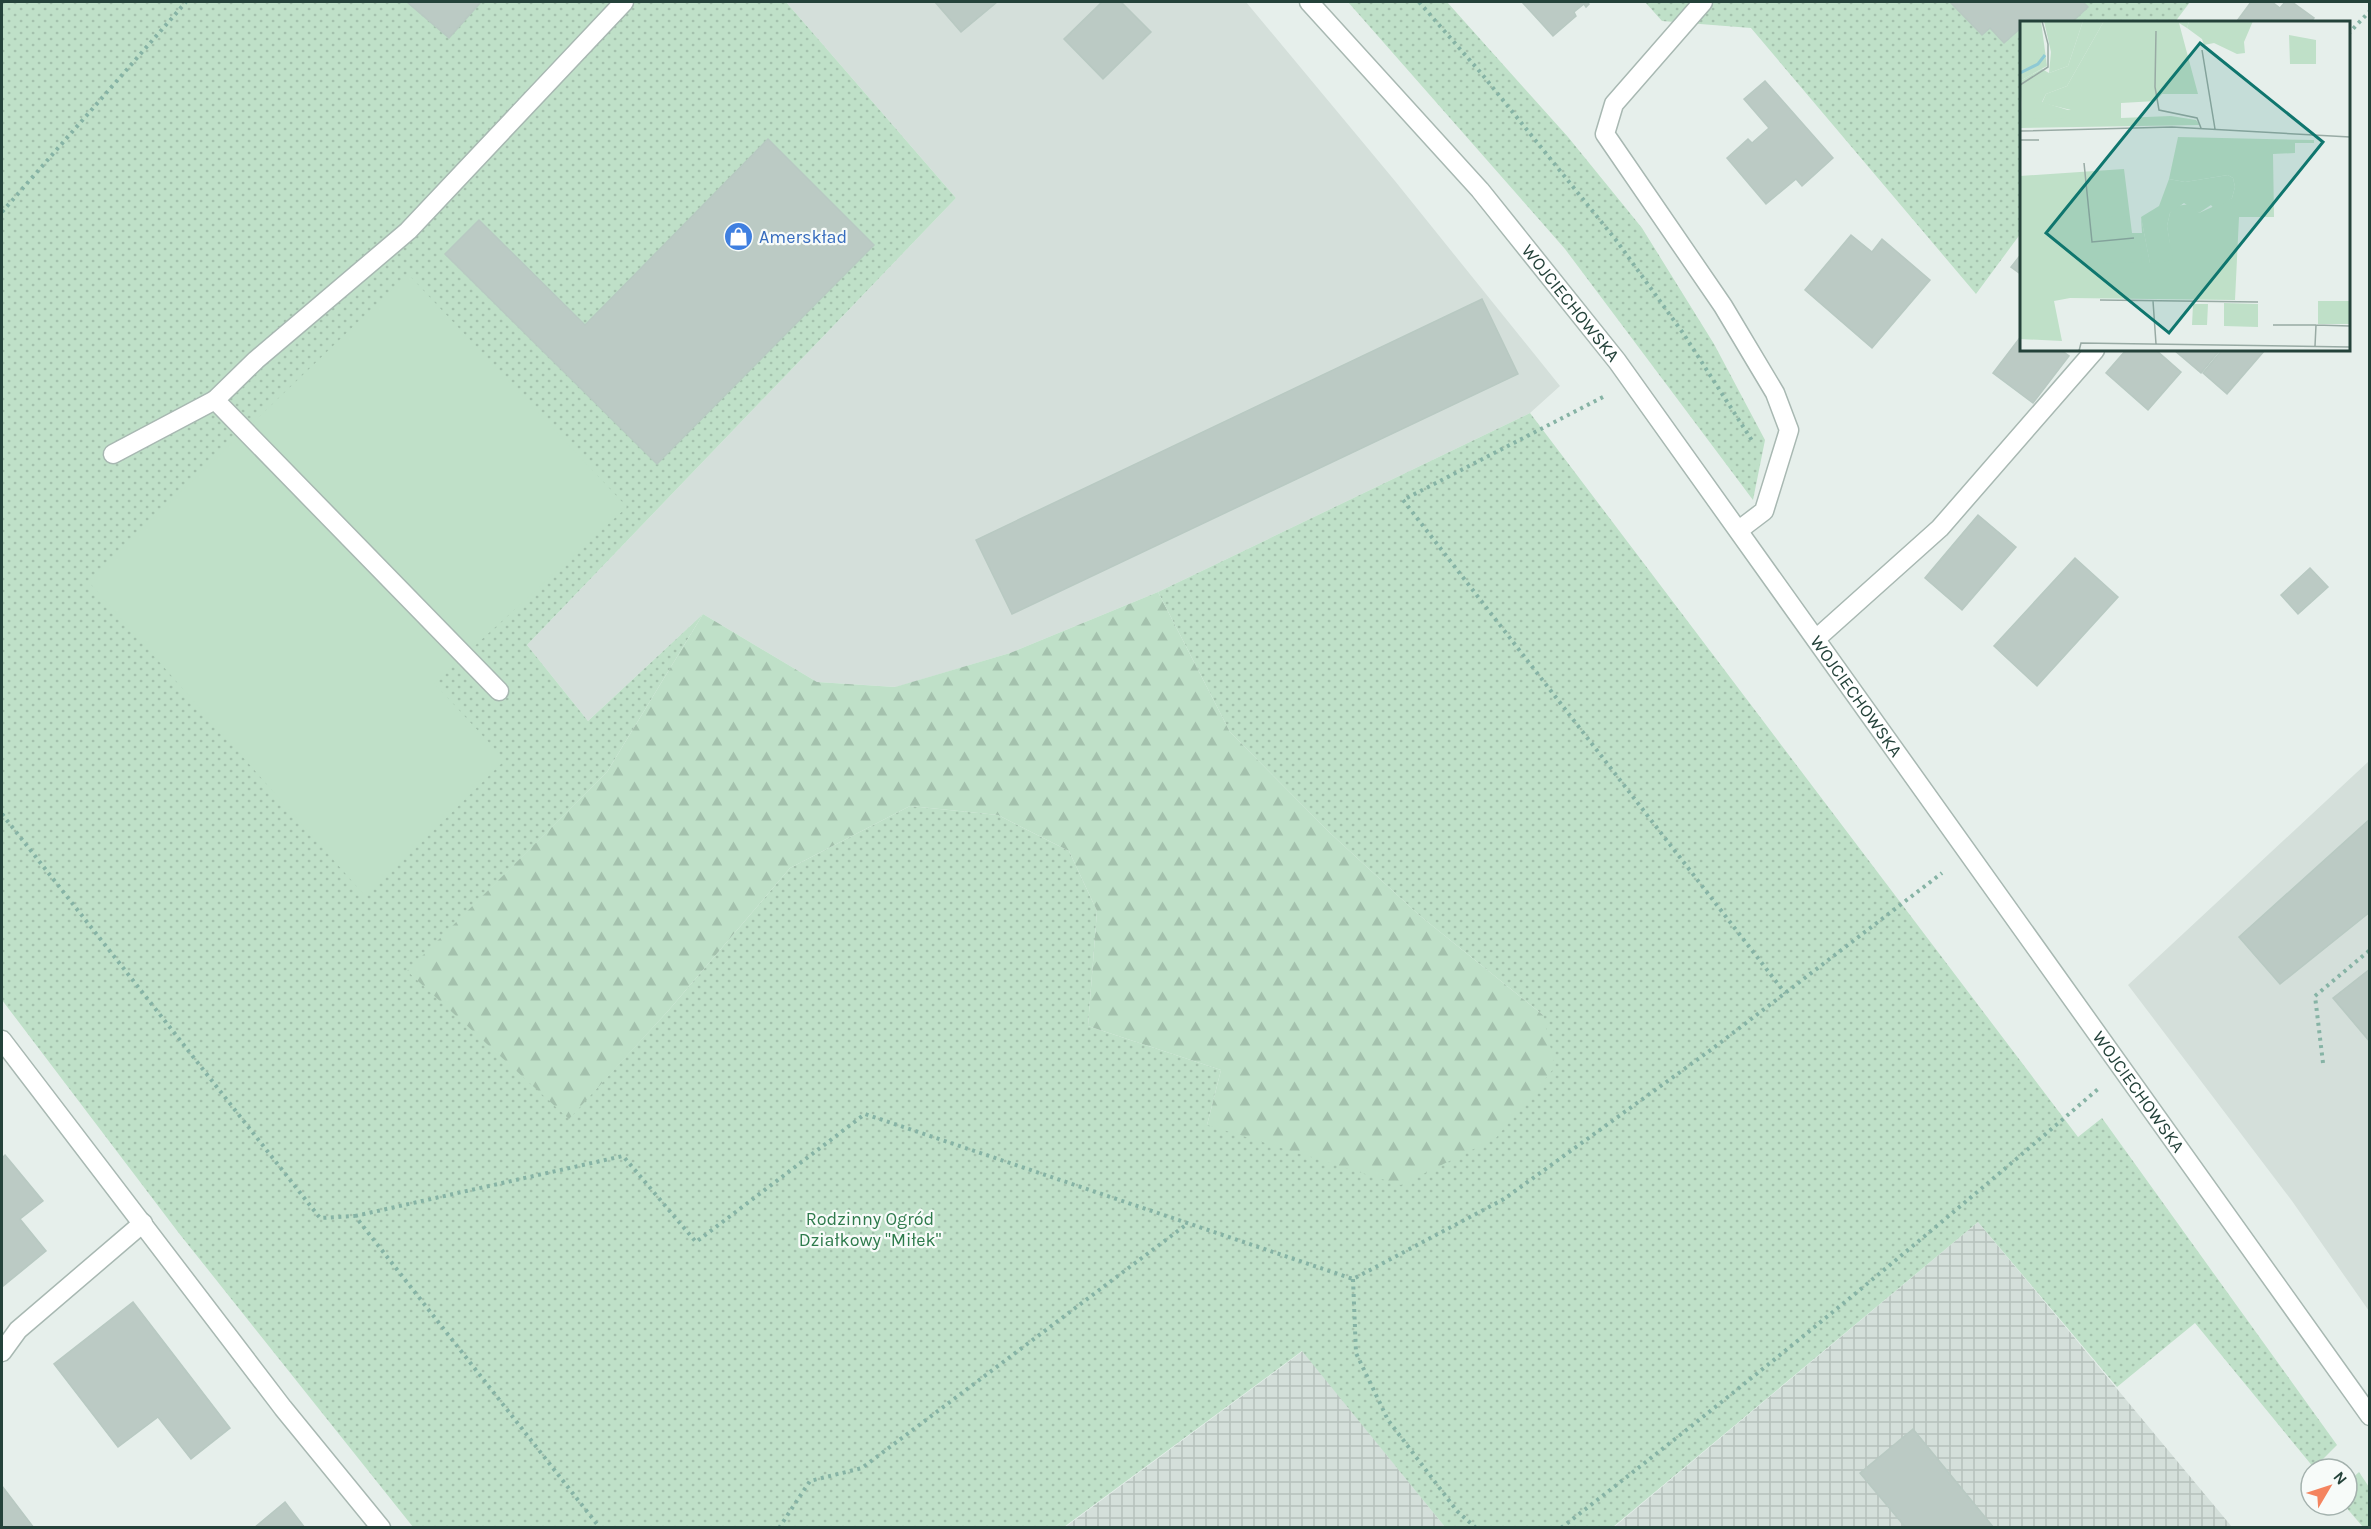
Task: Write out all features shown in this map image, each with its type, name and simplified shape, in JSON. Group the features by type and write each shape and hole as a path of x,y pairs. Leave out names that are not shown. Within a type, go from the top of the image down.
{"street":[{"path":"113,454 215,400 256,360 408,231 624,2"},
{"name":"WOJCIECHOWSKA","path":"1309,2 1413,114 1532,254 1617,361 2370,1416"},
{"path":"1703,2 1614,104 1605,134 1723,306 1775,393 1789,430 1764,511 1738,530"},
{"path":"1815,639 1940,528 2094,351"},
{"path":"215,400 499,691"},
{"path":"2,1040 283,1408 381,1527"},
{"path":"2,1352 18,1330 143,1223"}],"path":[{"path":"2,212 186,2"},
{"path":"1419,2 1481,73 1616,240 1683,333 1753,443"},
{"path":"2350,33 2370,11"},
{"path":"1603,397 1403,500 1785,993"},
{"path":"2,814 320,1218 355,1216 623,1156 696,1242 865,1114 1353,1279 1504,1199 1785,993 1942,873"},
{"path":"2323,1063 2315,996 2370,950"},
{"path":"1561,1527 1685,1432 1913,1247 2099,1089"},
{"path":"355,1216 600,1527"},
{"path":"780,1527 810,1481 862,1468 1188,1223"},
{"path":"1353,1279 1356,1353 1388,1420 1457,1511 1476,1527"}],"shaded area":[{"path":"786,2 1246,2 1395,181 1560,386 1530,413 1158,592 1010,653 896,687 817,682 703,614 588,721 527,645 956,198"},
{"path":"2369,761 2369,1311 2292,1201 2128,985"},
{"path":"1978,1222 2232,1527 1613,1528"},
{"path":"1303,1351 1445,1527 1064,1528"}],"green space":[{"name":"Rodzinny Ogród Działkowy \"Miłek\"","path":"2,2 786,2 956,198 527,645 588,721 703,614 607,772 408,971 569,1118 668,1011 790,868 910,806 998,815 1069,851 1097,911 1088,1026 1221,1070 1207,1125 1543,1015 1419,915 1330,833 1230,732 1158,592 1530,413 2078,1137 2102,1118 2337,1445 2325,1457 2305,1457 2195,1323 2117,1387 1978,1222 1613,1527 1445,1527 1302,1351 1064,1527 413,1527 178,1232 2,1000"},
{"path":"1348,2 1447,2 1568,137 1642,228 1714,344 1765,440 1753,500 1565,249"},
{"path":"1645,2 2190,2 2176,21 2020,21 2020,234 1976,294 1751,28 1662,21"},
{"path":"408,274 627,507 434,683 505,760 366,897 88,581"},
{"path":"1158,592 1230,732 1330,833 1419,915 1543,1015 1555,1067 1496,1138 1401,1185 1207,1125 1221,1070 1088,1026 1097,911 1069,851 998,815 910,806 790,868 668,1011 569,1119 407,971 607,772 703,614 817,682 895,687 1010,653"},
{"path":"2359,1472 2369,1487 2369,1527 2363,1527 2354,1517 2359,1517"}],"building":[{"path":"407,2 481,2 449,38"},
{"path":"935,2 997,2 961,32"},
{"path":"1102,2 1121,2 1151,32 1103,79 1064,39"},
{"path":"1522,2 1586,2 1589,4 1586,7 1584,4 1574,12 1576,16 1553,36"},
{"path":"1950,2 2083,2 2088,7 2073,21 2020,21 2020,29 2004,43 1990,28 1982,35"},
{"path":"2251,2 2272,2 2280,8 2285,2 2292,2 2314,18 2312,21 2237,21"},
{"path":"1765,81 1833,158 1802,186 1796,179 1766,204 1727,158 1748,139 1752,143 1769,128 1744,99"},
{"path":"768,139 874,245 657,464 445,254 479,220 585,325"},
{"path":"1851,235 1872,252 1882,239 1930,280 1872,348 1805,290"},
{"path":"2020,256 2020,274 2011,267"},
{"path":"1482,299 1518,374 1012,614 976,540"},
{"path":"2020,338 2020,351 2062,351 2069,356 2033,403 1993,373"},
{"path":"2125,351 2157,351 2181,372 2148,410 2106,373"},
{"path":"2175,351 2219,351 2201,373"},
{"path":"2221,351 2264,351 2227,394 2203,373"},
{"path":"1978,515 2016,547 1962,610 1925,578"},
{"path":"2075,558 2118,597 2037,686 1994,646"},
{"path":"2310,568 2328,587 2298,614 2281,595"},
{"path":"2370,819 2370,912 2280,984 2239,937"},
{"path":"2370,969 2370,1042 2333,998"},
{"path":"5,1155 43,1201 20,1219 46,1251 2,1287 2,1158"},
{"path":"133,1302 230,1428 191,1459 158,1417 118,1447 54,1364"},
{"path":"1913,1429 1994,1528 1906,1528 1860,1473"},
{"path":"2,1486 34,1528 2,1528"},
{"path":"285,1502 305,1528 254,1528"}],"place":[{"name":"Amerskład","path":"738,237"}]}
